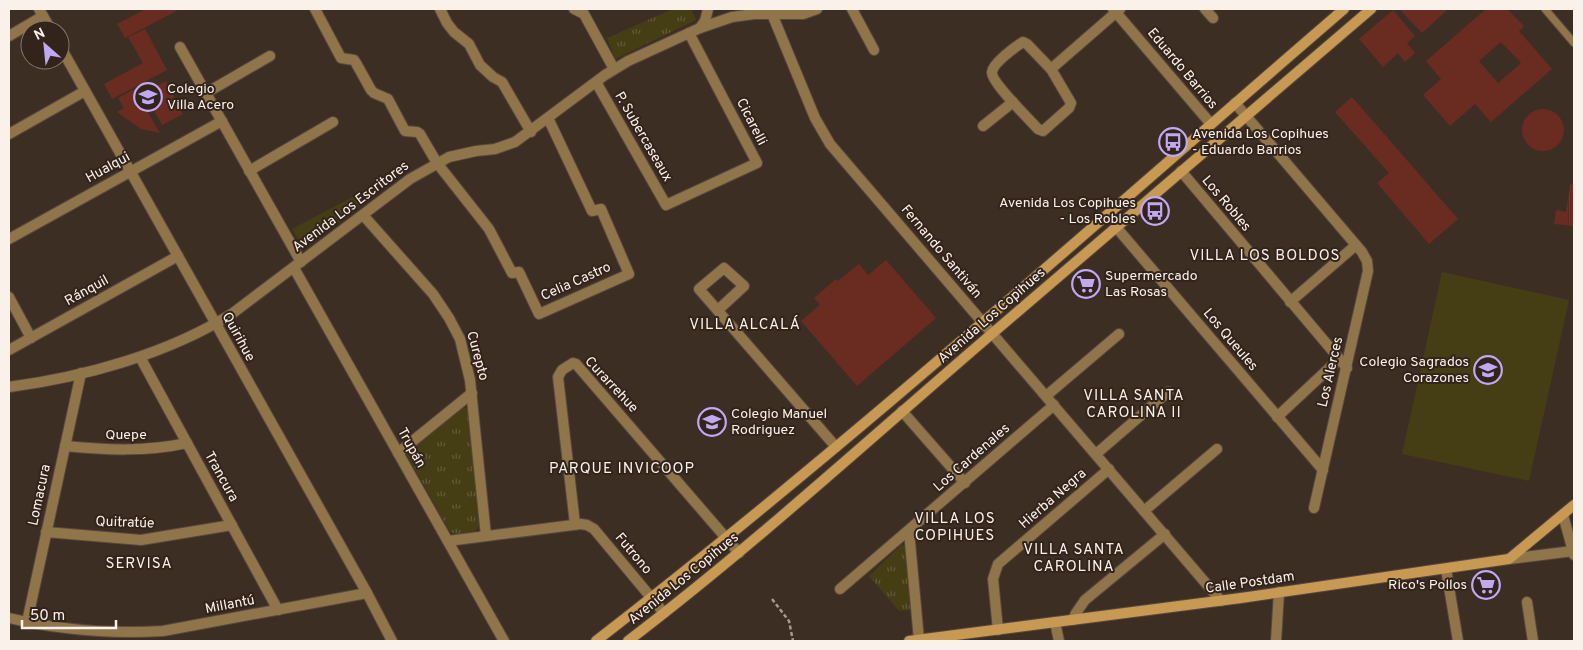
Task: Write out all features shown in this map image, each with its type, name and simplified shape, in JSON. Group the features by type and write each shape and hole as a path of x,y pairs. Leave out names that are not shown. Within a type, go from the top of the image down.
{"main road":[{"name":"Avenida Los Copihues","path":"620,622 727,538 836,447 1344,9"},
{"name":"Avenida Los Copihues","path":"632,640 739,553 992,333 1371,9"},
{"path":"1509,559 1574,505"},
{"name":"Calle Postdam","path":"914,641 1509,559"},
{"path":"596,641 620,622 632,640"}],"street":[{"path":"315,9 341,58 354,60 370,90 388,100 405,131 420,134 437,163"},
{"path":"440,9 454,32 469,44 480,65 493,77 502,82 531,132"},
{"path":"574,9 584,14 614,69"},
{"path":"700,28 705,21 708,9"},
{"name":"Avenida Los Escritores","path":"9,387 33,384 140,357 216,324 410,179 437,163 462,153 506,146 516,142 614,69 640,55 700,28 749,11 804,14 817,9"},
{"path":"852,9 874,50"},
{"path":"1205,9 1213,18"},
{"path":"1051,69 1116,10"},
{"name":"Eduardo Barrios","path":"1116,10 1211,124"},
{"path":"9,36 41,12"},
{"name":"Fernando Santiván","path":"779,12 815,118 824,135 1222,600"},
{"name":"Cicarelli","path":"666,205 757,163 689,33"},
{"path":"1022,42 1027,44 1051,69 1070,103 1069,108 1043,130 1038,129 1013,102 994,80 992,74 994,66 1022,42"},
{"name":"Trupán","path":"180,47 250,171 297,265 398,453 504,641"},
{"path":"206,93 270,56"},
{"name":"Quirihue","path":"70,64 367,593 392,641"},
{"name":"P. Subercaseaux","path":"596,82 666,205"},
{"path":"9,134 85,91"},
{"path":"983,126 1013,102"},
{"name":"Los Alerces","path":"1235,103 1365,256 1368,271 1314,508"},
{"name":"Celia Castro","path":"437,163 489,229 512,273 520,272 539,314 629,274 601,209 592,212 548,118"},
{"name":"Hualqui","path":"9,238 222,121"},
{"path":"250,171 333,122"},
{"name":"Los Robles","path":"1181,171 1347,368"},
{"name":"Curepto","path":"363,214 433,294 450,318 464,350 472,393 486,536"},
{"name":"Los Queules","path":"1116,227 1323,470"},
{"path":"1290,302 1356,245"},
{"name":"Ránquil","path":"9,350 178,256"},
{"path":"9,297 31,338"},
{"path":"718,310 836,447"},
{"path":"1046,396 1119,334"},
{"name":"Trancura","path":"140,357 278,610"},
{"name":"Los Alerces","path":"1277,417 1339,359"},
{"name":"Curarrehue","path":"575,524 558,376 562,370 573,362 739,553"},
{"name":"Lomacura","path":"27,622 81,373"},
{"name":"Hierba Negra","path":"1096,454 1168,392"},
{"path":"398,453 472,393"},
{"name":"Los Cardenales","path":"840,589 1054,406"},
{"path":"902,412 964,483"},
{"name":"Quepe","path":"65,446 128,450 159,448 186,443"},
{"path":"1144,511 1217,449"},
{"name":"Hierba Negra","path":"998,630 993,579 998,564 1109,469"},
{"path":"1509,559 1574,553 1563,515"},
{"path":"448,541 575,524"},
{"name":"Futrono","path":"575,524 587,525 594,530 664,613"},
{"name":"Quitratúe","path":"46,532 141,540 232,525"},
{"path":"908,531 914,641"},
{"path":"1072,620 1085,600 1164,534"},
{"path":"1446,569 1458,641"},
{"path":"1276,641 1279,592"},
{"name":"Millantú","path":"9,618 92,631 135,632 164,636 278,610 367,593"},
{"path":"1527,602 1534,641"},
{"path":"1055,622 1059,641"}],"lane":[{"path":"1547,10 1574,43"}],"path":[{"path":"772,599 789,621 793,641"}],"green space":[{"path":"673,9 691,9 696,20 615,59 607,38"},
{"path":"381,182 345,218 303,247 292,229"},
{"path":"1442,272 1569,300 1529,481 1402,454"},
{"path":"461,407 466,408 470,413 480,524 471,532 458,534 450,532 406,453 408,449"},
{"path":"902,544 907,548 910,610 899,611 869,576"}],"building":[{"path":"146,9 180,9 125,38 117,24"},
{"path":"1399,9 1448,9 1422,33"},
{"path":"1486,9 1507,9 1524,26 1519,31 1552,69 1491,122 1475,104 1450,126 1423,95 1441,79 1426,61","holes":["1501,42 1521,63 1498,83 1479,61"]},
{"path":"1393,10 1415,36 1407,43 1415,53 1405,62 1398,53 1383,67 1359,39"},
{"path":"145,29 167,70 112,99 104,84 143,63 128,37"},
{"path":"166,81 183,114 162,125 144,92"},
{"path":"134,89 160,133 141,129 117,112 124,108 118,98"},
{"path":"1352,97 1458,219 1429,244 1377,183 1389,173 1335,112"},
{"path":"1547,109 1555,112 1561,118 1564,130 1561,142 1555,148 1539,151 1531,148 1525,142 1522,126 1525,118 1531,112"},
{"path":"1570,184 1574,185 1574,226 1554,224 1556,210 1566,212"},
{"path":"886,260 936,318 857,386 801,321 820,305 814,298 836,279 838,281 859,264 868,275"}],"place":[{"name":"Colegio Villa Acero","path":"148,97"},
{"name":"Avenida Los Copihues - Eduardo Barrios","path":"1173,142"},
{"name":"Avenida Los Copihues - Los Robles","path":"1155,211"},
{"name":"Supermercado Las Rosas","path":"1086,284"},
{"name":"Colegio Sagrados Corazones","path":"1488,370"},
{"name":"Colegio Manuel Rodriguez","path":"712,422"},
{"name":"Rico's Pollos","path":"1486,585"}],"district":[{"name":"VILLA LOS BOLDOS","path":"1265,256"},
{"name":"VILLA ALCALÁ","path":"745,325"},
{"name":"VILLA SANTA CAROLINA II","path":"1134,404"},
{"name":"PARQUE INVICOOP","path":"622,469"},
{"name":"VILLA LOS COPIHUES","path":"955,528"},
{"name":"VILLA SANTA CAROLINA","path":"1074,558"},
{"name":"SERVISA","path":"139,564"}]}
